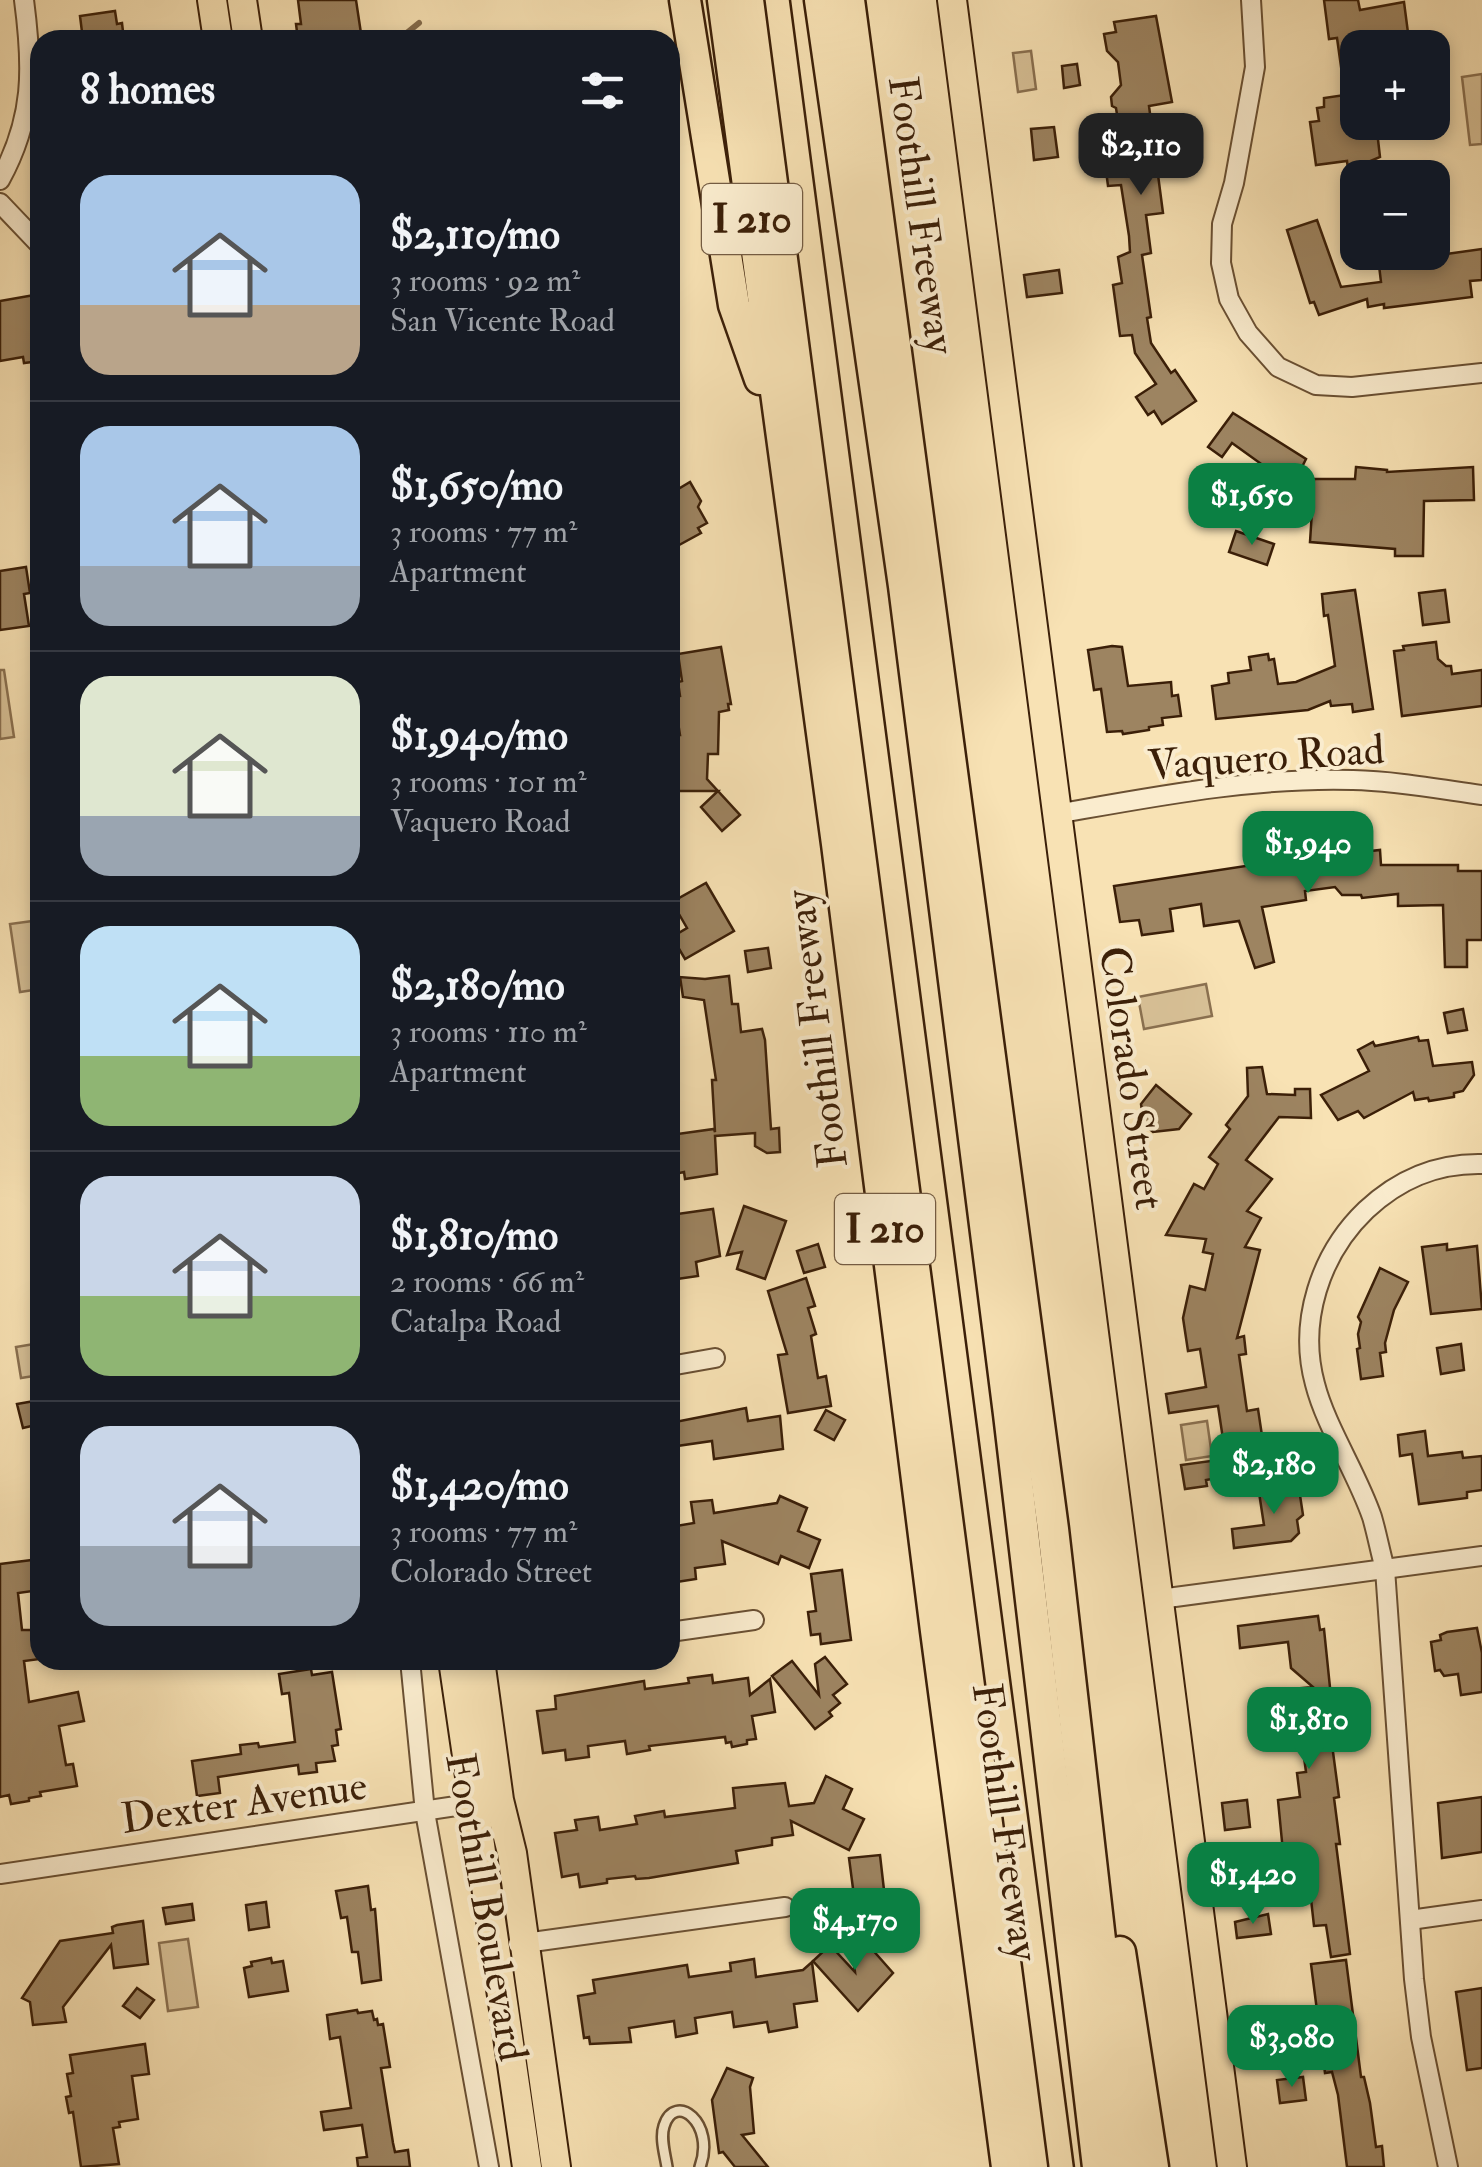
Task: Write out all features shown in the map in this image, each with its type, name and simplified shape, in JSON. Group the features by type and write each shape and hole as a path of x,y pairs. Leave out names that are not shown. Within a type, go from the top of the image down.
{"highway":[{"path":"685,0 734,305 781,439"},
{"name":"Foothill Freeway","path":"724,0 838,844 936,1631 1008,2167"},
{"path":"748,0 1032,2167"},
{"path":"820,0 904,586 1009,1414 1098,2167"},
{"name":"Foothill Freeway","path":"850,0 1053,1529 1126,2167"},
{"path":"1053,1529 1153,2167"},
{"path":"988,2018 991,2167"}],"main road":[{"path":"212,0 216,30"},
{"path":"242,0 246,30"},
{"name":"Colorado Street","path":"952,0 1232,2167"},
{"name":"Foothill Boulevard","path":"466,1670 487,1801 512,1853 510,1945 527,2167"},
{"name":"Foothill Boulevard","path":"510,1945 556,2167"}],"street":[{"path":"24,0 30,64"},
{"path":"1251,0 1256,66 1234,183 1222,224 1221,263 1229,300 1248,333 1278,367 1316,385 1352,387 1482,373"},
{"path":"0,180 26,118 30,84"},
{"path":"0,203 30,234"},
{"name":"Vaquero Road","path":"1056,814 1171,794 1349,780 1482,795"},
{"path":"1448,2167 1422,2037 1385,1568 1372,1517 1315,1386 1308,1342 1314,1296 1330,1256 1356,1220 1388,1189 1425,1171 1482,1164"},
{"path":"680,1364 715,1358"},
{"path":"1160,1599 1482,1556"},
{"path":"680,1631 754,1620"},
{"name":"Foothill Boulevard","path":"411,1670 425,1812 489,2167"},
{"name":"Dexter Avenue","path":"0,1874 487,1801"},
{"path":"510,1945 785,1907"},
{"path":"1410,1920 1482,1910"}],"lane":[{"path":"667,2167 664,2125 670,2115 680,2112 691,2114 700,2124 705,2152 700,2167"}],"shaded area":[{"path":"1031,51 1036,89 1018,92 1013,53"},
{"path":"1482,74 1482,144 1470,145 1462,77"},
{"path":"0,670 4,670 14,737 0,739"},
{"path":"30,921 30,990 20,992 10,924"},
{"path":"1206,984 1212,1016 1144,1029 1138,997"},
{"path":"30,1345 30,1377 21,1378 16,1347"},
{"path":"1207,1421 1212,1456 1186,1460 1181,1425"},
{"path":"188,1939 198,2007 168,2011 159,1943"}],"building":[{"path":"298,0 356,0 360,30 297,30 296,24 301,24"},
{"path":"1324,0 1358,0 1360,10 1404,2 1408,30 1340,30 1340,59 1337,38 1329,39"},
{"path":"115,11 117,24 122,23 123,30 82,30 80,16"},
{"path":"1156,16 1172,102 1149,106 1163,213 1146,215 1151,253 1142,255 1151,317 1147,318 1151,343 1196,401 1162,424 1154,411 1148,415 1136,397 1156,384 1135,353 1132,335 1120,336 1113,285 1122,283 1118,257 1130,252 1129,236 1121,185 1108,186 1104,155 1123,153 1111,97 1121,85 1118,62 1107,51 1104,34 1116,32 1114,22"},
{"path":"1077,64 1080,85 1064,88 1062,66"},
{"path":"1340,96 1340,140 1378,140 1380,157 1316,165 1310,122 1319,121 1317,108 1324,107 1324,98"},
{"path":"1054,127 1058,157 1034,160 1031,129"},
{"path":"1317,220 1341,287 1381,282 1380,270 1450,270 1450,253 1482,249 1482,280 1470,281 1472,297 1384,308 1384,304 1368,307 1367,299 1319,315 1314,302 1310,303 1287,230"},
{"path":"1059,270 1062,293 1027,297 1024,275"},
{"path":"30,296 30,362 24,363 23,357 0,361 0,301"},
{"path":"1233,413 1306,459 1279,513 1259,504 1272,478 1268,476 1271,471 1232,443 1222,457 1208,447"},
{"path":"1356,467 1387,472 1473,467 1474,500 1424,501 1423,556 1395,556 1395,549 1310,542 1314,479 1355,479"},
{"path":"690,482 707,523 698,528 701,533 680,545 680,488"},
{"path":"1236,531 1274,544 1267,565 1229,552"},
{"path":"26,567 30,593 24,594 29,626 0,630 0,571"},
{"path":"1355,590 1373,709 1353,712 1352,704 1331,706 1330,701 1308,710 1216,719 1212,686 1229,683 1228,673 1251,670 1249,657 1268,654 1269,660 1274,659 1278,684 1296,682 1335,666 1322,594"},
{"path":"1445,590 1449,622 1423,625 1419,593"},
{"path":"1436,642 1438,659 1451,666 1452,674 1482,670 1482,706 1402,716 1394,651 1404,650 1403,646"},
{"path":"721,647 731,704 729,710 719,712 718,754 708,754 707,779 718,791 680,791 680,654"},
{"path":"1122,647 1128,686 1171,682 1172,696 1178,695 1181,716 1162,718 1163,725 1149,730 1107,732 1101,689 1094,690 1088,650"},
{"path":"718,791 740,815 722,831 701,807"},
{"path":"1380,850 1381,865 1458,865 1458,871 1482,871 1482,940 1467,940 1467,967 1445,967 1443,905 1398,906 1398,894 1362,898 1342,895 1335,887 1305,891 1306,900 1262,907 1274,962 1255,968 1239,921 1204,926 1201,904 1170,909 1173,931 1142,935 1139,920 1120,922 1114,886 1278,861 1286,856 1318,864 1317,857"},
{"path":"706,883 734,931 685,959 680,951 680,932 687,928 680,916 680,898"},
{"path":"768,948 771,968 748,972 745,951"},
{"path":"729,976 741,1032 762,1029 771,1129 779,1128 780,1152 767,1153 755,1146 755,1133 715,1136 717,1174 685,1179 684,1172 680,1173 680,1134 714,1129 715,1132 712,1080 716,1080 704,1000 683,997 680,977"},
{"path":"1463,1009 1467,1030 1448,1033 1444,1013"},
{"path":"1418,1037 1419,1041 1428,1040 1433,1066 1472,1062 1474,1075 1463,1091 1454,1093 1454,1097 1429,1101 1415,1100 1413,1092 1364,1118 1358,1111 1338,1120 1321,1095 1369,1071 1358,1050 1373,1042 1375,1046"},
{"path":"1262,1067 1267,1094 1295,1095 1295,1089 1310,1089 1311,1118 1279,1117 1246,1160 1272,1179 1247,1211 1261,1218 1245,1247 1260,1250 1237,1338 1244,1336 1246,1354 1239,1355 1247,1411 1258,1409 1267,1469 1206,1480 1207,1486 1185,1489 1181,1465 1226,1459 1218,1406 1169,1413 1166,1394 1206,1387 1200,1349 1188,1351 1183,1318 1190,1286 1205,1290 1213,1254 1203,1252 1206,1239 1166,1235 1194,1184 1204,1189 1218,1164 1209,1157 1248,1096 1247,1068"},
{"path":"1156,1085 1191,1114 1179,1129 1153,1132 1144,1124 1141,1104"},
{"path":"744,1206 786,1221 765,1279 737,1269 742,1252 727,1255"},
{"path":"713,1209 720,1256 696,1262 698,1276 680,1279 680,1214"},
{"path":"818,1244 825,1267 804,1273 797,1251"},
{"path":"1447,1244 1447,1250 1477,1246 1482,1309 1431,1314 1422,1247"},
{"path":"1380,1268 1408,1282 1394,1310 1386,1352 1380,1353 1383,1376 1361,1379 1358,1317"},
{"path":"806,1278 815,1306 808,1308 816,1334 811,1336 818,1378 826,1376 831,1406 788,1413 778,1355 787,1354 768,1291"},
{"path":"1461,1344 1464,1370 1441,1374 1437,1348"},
{"path":"30,1402 30,1426 23,1428 17,1404"},
{"path":"746,1408 748,1421 780,1416 783,1449 714,1459 712,1441 680,1446 680,1421"},
{"path":"826,1410 845,1420 834,1440 815,1430"},
{"path":"1425,1431 1428,1456 1462,1452 1463,1458 1482,1456 1482,1490 1467,1492 1467,1498 1419,1504 1412,1454 1400,1456 1398,1435"},
{"path":"1298,1482 1303,1515 1297,1520 1299,1533 1291,1541 1234,1548 1232,1529 1264,1525 1258,1486"},
{"path":"780,1496 807,1508 798,1531 820,1540 809,1568 781,1556 778,1564 722,1541 725,1564 695,1568 696,1579 680,1581 680,1525 694,1523 691,1502 712,1500 714,1513 777,1503"},
{"path":"30,1560 30,1591 18,1593 22,1630 30,1630 30,1660 24,1661 29,1702 78,1692 84,1721 59,1726 66,1765 73,1764 77,1786 40,1792 41,1796 29,1801 11,1804 9,1795 0,1797 0,1564"},
{"path":"842,1570 851,1640 821,1644 820,1634 811,1635 808,1612 816,1611 811,1574"},
{"path":"1318,1616 1320,1630 1324,1629 1335,1736 1331,1737 1339,1797 1334,1798 1340,1844 1336,1844 1350,1954 1331,1957 1326,1925 1314,1926 1309,1881 1286,1883 1278,1800 1300,1797 1297,1773 1306,1772 1302,1742 1281,1744 1276,1713 1270,1713 1268,1696 1313,1687 1291,1668 1288,1642 1240,1648 1238,1626"},
{"path":"1477,1628 1482,1653 1482,1692 1461,1695 1458,1674 1444,1676 1440,1670 1435,1671 1431,1642 1441,1640 1440,1635 1447,1632"},
{"path":"825,1657 847,1684 833,1695 840,1703 829,1712 832,1716 815,1729 772,1676 792,1661 819,1695 815,1664"},
{"path":"305,1670 311,1670 312,1675 332,1672 341,1729 336,1730 338,1745 332,1746 335,1761 316,1763 317,1772 299,1774 298,1765 218,1777 220,1793 197,1796 192,1761 241,1754 240,1745 258,1743 259,1747 295,1742 289,1693 282,1694 279,1674"},
{"path":"712,1675 713,1683 748,1678 750,1695 770,1679 775,1712 752,1716 756,1739 732,1747 725,1737 649,1746 650,1750 627,1754 625,1741 588,1746 589,1757 566,1760 565,1750 543,1753 537,1711 556,1709 555,1696 644,1681 645,1689 689,1683 688,1678"},
{"path":"826,1776 852,1789 843,1809 864,1819 849,1850 791,1821 793,1835 772,1838 772,1845 736,1851 738,1863 649,1878 607,1879 607,1883 580,1887 578,1874 562,1877 555,1833 577,1830 575,1820 598,1817 600,1830 637,1824 635,1816 664,1811 665,1817 735,1808 733,1788 785,1783 789,1806 814,1803"},
{"path":"1482,1797 1482,1852 1442,1858 1438,1803"},
{"path":"1247,1800 1250,1827 1225,1830 1222,1803"},
{"path":"880,1855 888,1925 858,1929 857,1919 848,1920 846,1897 854,1896 849,1858"},
{"path":"368,1886 371,1910 375,1909 381,1980 362,1983 358,1952 352,1952 347,1917 341,1918 336,1891"},
{"path":"266,1902 269,1927 249,1930 246,1905"},
{"path":"192,1904 194,1920 166,1924 163,1908"},
{"path":"1268,1914 1271,1934 1237,1938 1235,1922"},
{"path":"143,1921 148,1964 114,1968 111,1945 63,2007 66,2022 33,2025 30,2002 22,1998 60,1941 113,1933 112,1927 117,1925"},
{"path":"863,1939 893,1973 858,2011 813,1961 830,1945 855,1972 852,1949"},
{"path":"271,1958 272,1963 283,1961 288,1991 249,1997 244,1968 252,1966 251,1962"},
{"path":"754,1959 756,1977 803,1970 812,1962 817,2001 794,2004 797,2027 769,2032 767,2022 734,2027 732,2012 695,2018 697,2033 676,2037 674,2021 629,2028 631,2042 590,2044 589,2037 584,2038 578,1996 595,1993 593,1980 687,1965 689,1977 731,1971 730,1963"},
{"path":"1346,1960 1361,2077 1370,2103 1376,2147 1382,2146 1384,2167 1347,2167 1338,2095 1332,2072 1325,2073 1311,1964"},
{"path":"137,1988 154,2000 140,2018 123,2006"},
{"path":"1482,1988 1482,2068 1467,2070 1456,1992"},
{"path":"372,2011 378,2025 383,2024 390,2067 381,2068 393,2143 395,2152 408,2150 410,2167 358,2167 357,2158 367,2157 362,2125 324,2130 321,2112 351,2108 340,2037 330,2039 327,2015"},
{"path":"145,2044 149,2074 132,2076 138,2119 119,2122 120,2127 113,2128 119,2164 81,2167 73,2112 69,2113 66,2097 71,2096 67,2074 73,2073 70,2055"},
{"path":"727,2068 753,2078 750,2087 754,2133 742,2135 768,2167 735,2167 723,2152 719,2153 712,2100"},
{"path":"1303,2077 1306,2100 1280,2103 1277,2080"}],"waterway":[{"path":"410,30 419,23"}],"tram line":[{"path":"790,0 1074,2167"}]}
